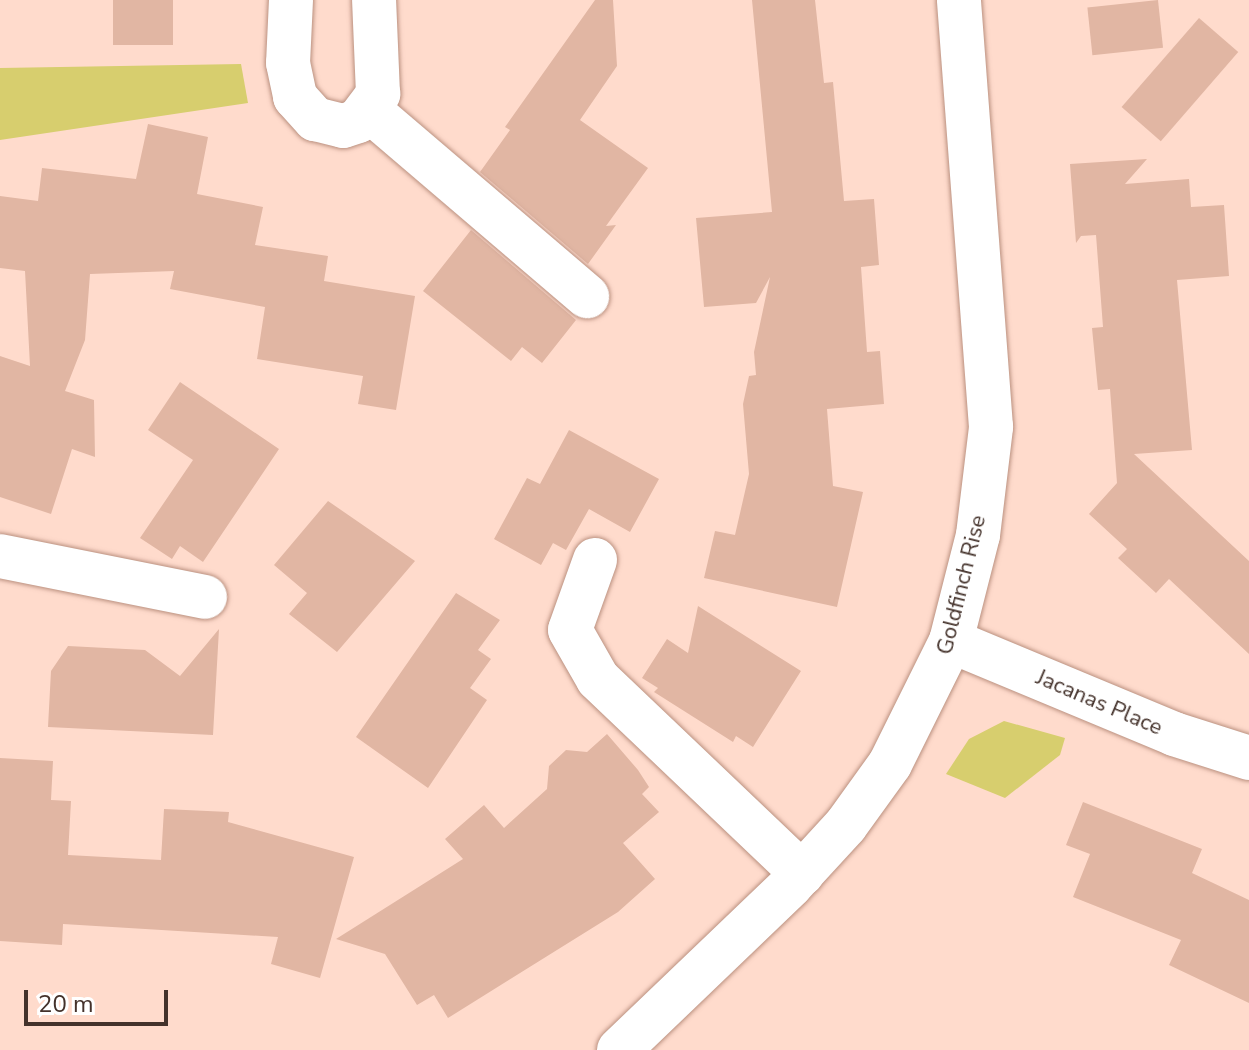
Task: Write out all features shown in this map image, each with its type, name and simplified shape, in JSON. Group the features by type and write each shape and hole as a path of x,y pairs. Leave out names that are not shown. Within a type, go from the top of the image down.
{"street":[{"path":"291,0 288,63 303,109 328,126 358,121 378,94 374,0"},
{"name":"Goldfinch Rise","path":"619,1050 802,873 890,764 951,641 978,535 991,427 959,0"},
{"path":"369,110 587,296"},
{"path":"0,556 205,597"},
{"path":"595,560 570,630 598,679 802,873"},
{"name":"Jacanas Place","path":"951,641 1174,734 1249,758"}],"shaded area":[{"path":"241,64 248,103 0,140 0,68"},
{"path":"1004,721 1065,738 1060,755 1005,798 946,774 969,739"}],"building":[{"path":"113,0 173,0 173,45 113,45"},
{"path":"595,0 613,0 617,66 580,120 648,168 606,226 616,225 588,264 480,172 510,130 505,127"},
{"path":"752,0 815,0 824,83 833,82 844,201 874,199 879,265 861,267 867,352 880,351 884,404 827,409 833,486 863,492 837,607 704,578 715,531 735,535 749,474 743,404 749,376 756,375 754,352 770,277 756,303 704,307 696,218 772,212"},
{"path":"1158,0 1163,48 1092,55 1087,7"},
{"path":"1199,18 1238,52 1161,141 1122,107"},
{"path":"148,124 208,137 197,194 263,207 255,245 328,256 324,281 415,296 396,410 358,404 363,376 257,359 265,307 170,289 174,271 90,274 85,340 65,391 94,400 95,457 72,449 51,514 0,497 0,356 30,366 25,271 0,268 0,196 38,201 42,168 136,179"},
{"path":"1147,159 1125,184 1189,179 1191,207 1224,205 1229,276 1177,280 1192,450 1134,454 1249,561 1249,654 1169,579 1156,593 1118,558 1127,549 1089,514 1117,483 1110,389 1098,390 1092,328 1103,327 1096,235 1081,236 1076,243 1070,164"},
{"path":"471,230 576,320 542,363 522,347 511,361 423,291"},
{"path":"180,382 279,449 203,562 180,546 172,559 140,538 193,460 148,430"},
{"path":"569,430 659,479 630,532 589,509 566,550 553,543 541,565 494,539 527,478 540,484"},
{"path":"328,501 415,561 337,652 289,614 307,593 274,565"},
{"path":"456,593 500,620 478,650 491,659 470,688 487,700 428,788 356,737"},
{"path":"698,606 801,671 753,747 736,736 733,742 654,692 658,688 642,678 667,639 688,653"},
{"path":"219,629 213,735 48,727 51,671 68,646 145,650 180,676"},
{"path":"607,734 638,770 649,787 642,794 659,812 623,843 655,879 618,912 448,1018 434,995 417,1005 385,954 336,939 463,859 445,839 484,805 504,828 547,789 549,766 566,750 587,752"},
{"path":"0,758 53,761 51,800 71,801 68,855 161,860 164,809 229,812 228,822 354,857 320,978 271,964 278,937 63,924 62,945 0,941"},
{"path":"1083,802 1202,849 1192,873 1249,900 1249,1003 1169,965 1181,940 1073,897 1090,854 1066,845"}]}
